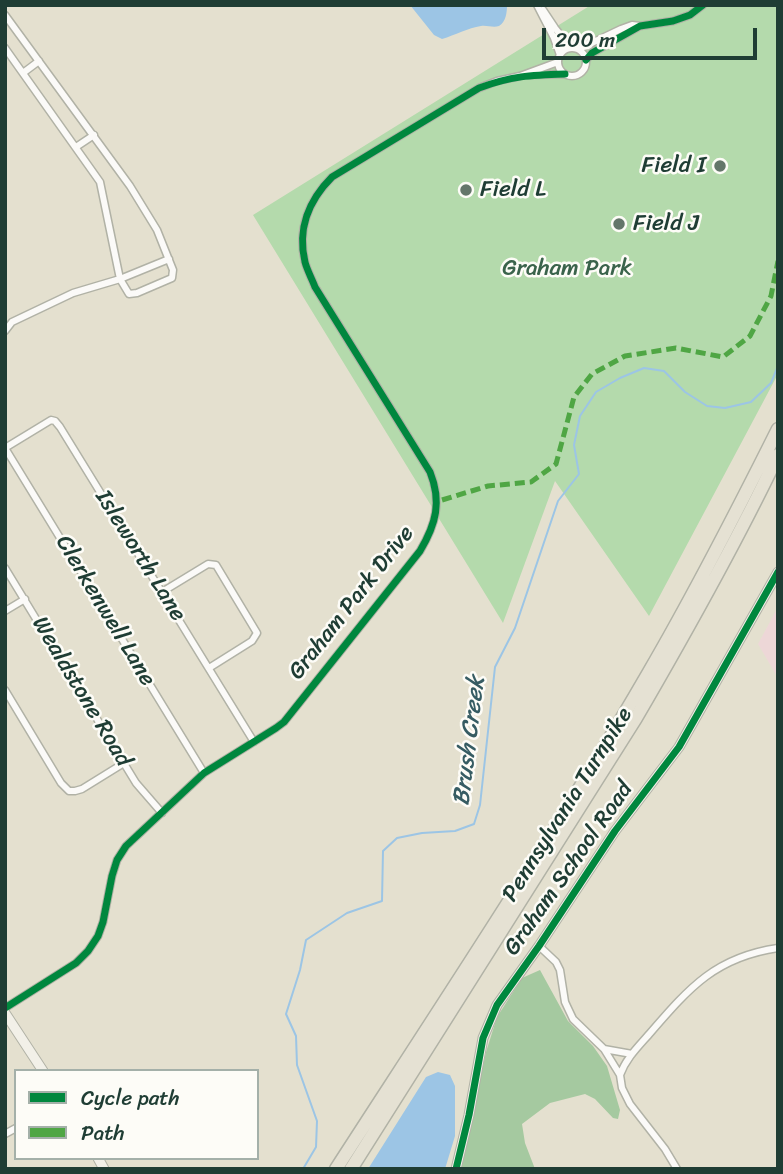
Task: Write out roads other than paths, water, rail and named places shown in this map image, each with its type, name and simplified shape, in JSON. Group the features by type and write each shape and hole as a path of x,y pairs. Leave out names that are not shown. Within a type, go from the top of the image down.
{"highway":[{"name":"Pennsylvania Turnpike","path":"336,1169 551,835 650,671 778,429"},
{"name":"Pennsylvania Turnpike","path":"351,1169 636,718 687,631 778,455"}],"street":[{"path":"538,5 555,28 584,54 586,60"},
{"path":"538,5 554,38 560,69 565,74"},
{"name":"Graham Park Drive","path":"520,76 559,59 567,49 632,25 673,21 691,15 704,5"},
{"path":"5,15 131,186 157,230 173,270 172,278 129,294 120,279 100,182 5,48"},
{"name":"Graham Park Drive","path":"5,1010 76,963 88,951 101,929 112,876 121,852 204,773 284,722 420,551 431,531 436,509 435,485 430,472 315,287 305,263 302,240 306,214 315,197 332,177 465,96 497,81 520,76 580,74 592,53 640,26"},
{"path":"23,73 39,61"},
{"path":"76,147 93,135"},
{"path":"5,331 9,323 73,293 120,279 169,259"},
{"name":"Isleworth Lane","path":"5,448 51,420 58,423 254,742"},
{"name":"Clerkenwell Lane","path":"5,448 204,773"},
{"path":"162,592 208,564 216,565 257,633 252,641 209,668"},
{"name":"Wealdstone Road","path":"5,568 124,763 145,795 162,813"},
{"name":"Graham School Road","path":"456,1169 483,1038 498,1005 615,831 679,747 778,572"},
{"path":"5,611 25,599"},
{"path":"5,690 69,791 82,789 124,763"},
{"path":"539,946 556,962 560,970 565,1002 573,1019 604,1049 620,1076 625,1096 677,1169"},
{"path":"620,1076 623,1066 632,1054 685,993 705,975 742,956 778,948"},
{"path":"5,1010 42,1069"},
{"path":"604,1049 632,1054"}],"water":[{"path":"410,5 507,5 505,19 499,26 476,27 442,39 434,35"},
{"path":"438,1072 450,1075 455,1086 455,1136 445,1169 368,1169 426,1077"}],"waterway":[{"name":"Brush Creek","path":"303,1169 316,1147 317,1121 297,1065 296,1036 286,1014 306,940 347,913 382,901 383,851 397,838 455,831 474,824 480,805 495,667 515,628 558,501 579,474 574,445 580,416 596,392 644,368 664,371 685,392 707,406 725,408 751,402 771,383 778,366"}],"place":[{"name":"Field I","path":"720,166"},
{"name":"Field L","path":"466,190"},
{"name":"Field J","path":"619,224"}],"park label":[{"name":"Graham Park","path":"567,269"}]}
